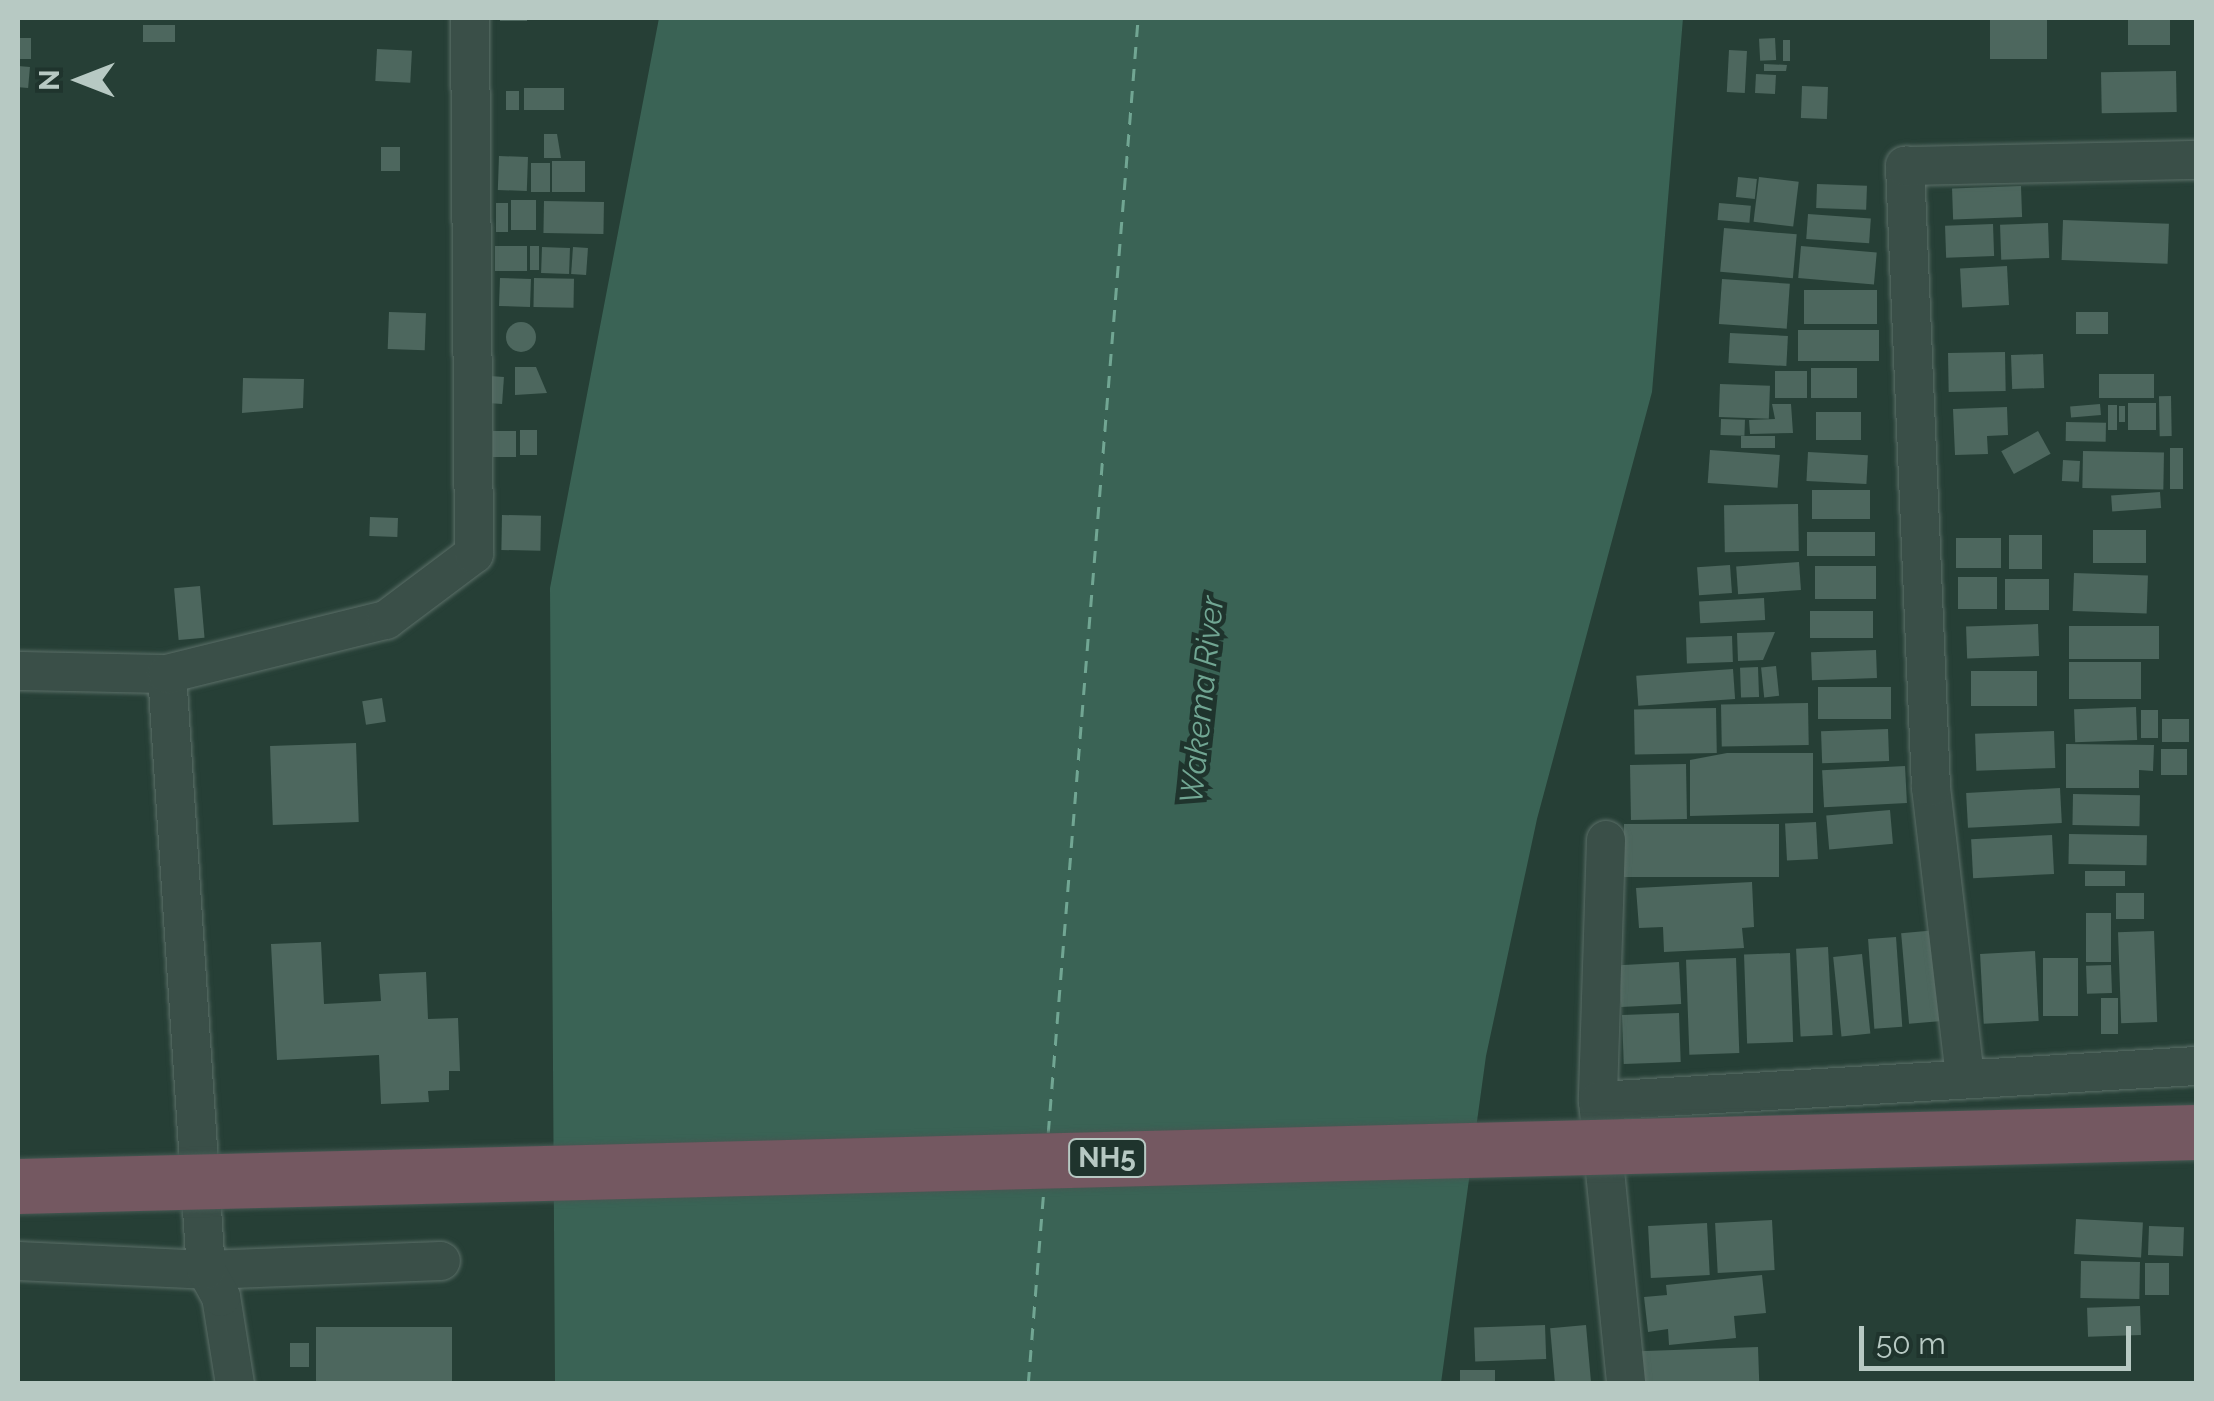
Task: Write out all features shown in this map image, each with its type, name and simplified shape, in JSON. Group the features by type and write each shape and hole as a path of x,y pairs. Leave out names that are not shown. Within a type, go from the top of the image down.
{"highway":[{"name":"NH5","path":"18,1186 2196,1132"}],"street":[{"path":"18,671 167,674 386,620 474,554 470,18"},
{"path":"1965,1077 1931,787 1905,166 2196,160"},
{"path":"167,674 206,1270 222,1297 235,1384"},
{"path":"1606,840 1598,1101 1626,1384"},
{"path":"1598,1101 2196,1066"},
{"path":"18,1262 206,1270 441,1260"}],"water":[{"name":"Wakema River","path":"659,18 1683,18 1652,392 1537,819 1486,1056 1441,1383 555,1384 550,588"}],"building":[{"path":"527,18 527,21 500,21"},
{"path":"1990,18 2047,18 2047,59 1990,59"},
{"path":"2128,18 2170,18 2170,45 2128,45"},
{"path":"143,25 175,25 175,42 143,42"},
{"path":"18,38 31,38 31,59 18,59"},
{"path":"1775,38 1776,60 1760,61 1759,39"},
{"path":"1783,40 1790,40 1790,61 1783,61"},
{"path":"377,49 412,51 410,83 375,81"},
{"path":"1729,50 1747,51 1745,93 1727,92"},
{"path":"1764,64 1787,65 1786,71 1764,71"},
{"path":"18,66 30,67 28,88 18,87"},
{"path":"2176,71 2177,112 2102,113 2101,72"},
{"path":"1756,74 1776,75 1775,94 1755,93"},
{"path":"1802,86 1828,87 1827,119 1801,118"},
{"path":"524,88 564,88 564,110 524,110"},
{"path":"506,91 519,91 519,110 506,110"},
{"path":"544,134 557,134 561,158 544,158"},
{"path":"381,147 400,147 400,171 381,171"},
{"path":"499,156 528,157 527,191 498,190"},
{"path":"552,161 585,161 585,192 552,192"},
{"path":"531,163 550,163 550,192 531,192"},
{"path":"1738,177 1757,179 1755,199 1736,197"},
{"path":"1759,177 1799,182 1793,227 1754,222"},
{"path":"1817,184 1867,186 1866,210 1816,208"},
{"path":"2021,186 2022,217 1953,219 1952,188"},
{"path":"511,200 536,200 536,230 511,230"},
{"path":"544,201 604,202 603,234 543,233"},
{"path":"496,203 508,203 508,232 496,232"},
{"path":"1719,203 1751,206 1749,223 1718,220"},
{"path":"1808,214 1871,218 1869,243 1806,239"},
{"path":"2063,220 2169,224 2168,264 2062,260"},
{"path":"2048,223 2049,258 2001,260 2000,225"},
{"path":"1993,224 1994,256 1946,258 1945,226"},
{"path":"1724,228 1797,234 1793,278 1720,272"},
{"path":"495,246 527,246 527,271 495,271"},
{"path":"530,246 539,246 539,270 530,270"},
{"path":"1801,246 1877,253 1874,285 1798,278"},
{"path":"542,247 570,248 569,274 541,273"},
{"path":"573,247 588,248 586,275 571,274"},
{"path":"2007,266 2009,305 1962,307 1960,268"},
{"path":"500,278 531,279 530,307 499,306"},
{"path":"534,278 574,279 573,308 533,307"},
{"path":"1722,279 1790,284 1787,329 1719,324"},
{"path":"1804,290 1877,290 1877,324 1804,324"},
{"path":"389,312 426,313 425,350 388,349"},
{"path":"2076,312 2108,312 2108,334 2076,334"},
{"path":"521,322 532,326 536,337 532,348 521,352 510,348 506,337 510,326"},
{"path":"1798,330 1879,330 1879,361 1798,361"},
{"path":"1730,333 1788,336 1786,366 1728,363"},
{"path":"2005,352 2006,391 1949,392 1948,353"},
{"path":"2043,354 2044,388 2012,389 2011,355"},
{"path":"515,367 536,367 547,393 515,395"},
{"path":"1811,368 1857,368 1857,398 1811,398"},
{"path":"1775,371 1807,371 1807,398 1775,398"},
{"path":"2099,374 2154,374 2154,398 2099,398"},
{"path":"490,376 504,377 502,404 488,403"},
{"path":"243,378 304,379 303,408 242,413"},
{"path":"1720,384 1770,386 1769,419 1719,417"},
{"path":"2159,396 2171,396 2172,436 2160,436"},
{"path":"2128,403 2156,403 2156,430 2128,430"},
{"path":"1772,404 1791,404 1793,433 1750,434 1749,420 1775,419"},
{"path":"2100,404 2101,415 2071,418 2070,407"},
{"path":"2108,405 2117,405 2117,430 2108,430"},
{"path":"2119,406 2125,406 2125,422 2119,422"},
{"path":"2007,407 2008,435 1987,436 1988,454 1955,455 1953,409"},
{"path":"1816,412 1861,412 1861,440 1816,440"},
{"path":"1721,419 1745,420 1744,436 1720,435"},
{"path":"2066,422 2106,423 2106,442 2066,441"},
{"path":"520,430 537,430 537,455 520,455"},
{"path":"493,431 516,431 516,457 493,457"},
{"path":"2038,431 2051,454 2014,474 2001,451"},
{"path":"1741,436 1775,436 1775,448 1741,448"},
{"path":"2170,448 2183,448 2183,489 2170,489"},
{"path":"1710,450 1780,455 1778,488 1708,483"},
{"path":"2083,451 2164,452 2163,489 2082,488"},
{"path":"1808,452 1868,455 1866,484 1806,481"},
{"path":"2063,460 2080,461 2079,482 2062,481"},
{"path":"1812,490 1870,490 1870,519 1812,519"},
{"path":"2160,492 2161,508 2112,511 2111,495"},
{"path":"1798,504 1799,551 1725,552 1724,505"},
{"path":"502,515 541,516 540,551 501,550"},
{"path":"370,517 398,518 397,537 369,536"},
{"path":"2093,530 2146,530 2146,563 2093,563"},
{"path":"1807,532 1875,532 1875,556 1807,556"},
{"path":"2009,535 2042,535 2042,569 2009,569"},
{"path":"1956,538 2001,538 2001,568 1956,568"},
{"path":"1799,562 1801,590 1738,594 1736,566"},
{"path":"1730,565 1732,593 1699,595 1697,567"},
{"path":"1815,566 1876,566 1876,599 1815,599"},
{"path":"2074,573 2148,576 2147,614 2073,611"},
{"path":"1958,577 1997,577 1997,609 1958,609"},
{"path":"2005,579 2049,579 2049,610 2005,610"},
{"path":"200,586 205,638 179,640 174,588"},
{"path":"1764,598 1765,620 1700,623 1699,601"},
{"path":"1810,611 1873,611 1873,638 1810,638"},
{"path":"2038,624 2039,656 1967,658 1966,627"},
{"path":"2069,626 2159,626 2159,659 2069,659"},
{"path":"1775,632 1763,660 1738,661 1737,633"},
{"path":"1732,636 1733,662 1687,664 1686,638"},
{"path":"1876,650 1877,678 1812,680 1811,652"},
{"path":"2069,662 2141,662 2141,699 2069,699"},
{"path":"1776,666 1779,696 1764,697 1761,668"},
{"path":"1758,667 1759,697 1741,698 1740,668"},
{"path":"1733,669 1735,699 1638,706 1636,676"},
{"path":"1971,671 2037,671 2037,706 1971,706"},
{"path":"1818,687 1891,687 1891,719 1818,719"},
{"path":"382,698 386,722 366,725 362,701"},
{"path":"1808,703 1809,745 1722,747 1721,705"},
{"path":"2136,707 2137,740 2075,742 2074,709"},
{"path":"1716,708 1717,753 1635,754 1634,709"},
{"path":"2141,710 2158,710 2158,738 2141,738"},
{"path":"2162,719 2189,719 2189,742 2162,742"},
{"path":"1888,729 1889,761 1822,763 1821,731"},
{"path":"2054,731 2055,768 1976,771 1975,734"},
{"path":"356,743 359,822 273,825 270,746"},
{"path":"2066,744 2154,745 2153,771 2139,770 2139,788 2066,788"},
{"path":"2161,749 2187,749 2187,775 2161,775"},
{"path":"1727,753 1813,753 1813,813 1690,816 1690,760"},
{"path":"1686,764 1687,819 1631,820 1630,765"},
{"path":"1905,766 1907,803 1824,807 1822,770"},
{"path":"2060,788 2062,823 1968,828 1966,793"},
{"path":"2073,794 2140,795 2139,826 2072,825"},
{"path":"1890,810 1893,844 1829,849 1826,816"},
{"path":"1816,822 1818,859 1787,861 1785,824"},
{"path":"1624,824 1779,824 1779,877 1624,877"},
{"path":"2069,834 2147,835 2146,865 2068,864"},
{"path":"2052,835 2054,874 1973,878 1971,839"},
{"path":"2085,871 2125,871 2125,886 2085,886"},
{"path":"1752,882 1754,927 1742,928 1744,948 1664,952 1663,927 1639,928 1636,888"},
{"path":"2116,893 2144,893 2144,919 2116,919"},
{"path":"2086,913 2111,913 2111,962 2086,962"},
{"path":"1937,930 1945,1021 1909,1024 1901,933"},
{"path":"2154,931 2157,1022 2121,1023 2118,932"},
{"path":"1896,937 1902,1027 1874,1029 1868,939"},
{"path":"321,942 324,1004 381,1001 379,974 426,972 428,1019 458,1018 460,1071 449,1071 449,1090 428,1091 429,1102 381,1104 379,1055 277,1060 271,944"},
{"path":"1828,947 1833,1035 1801,1037 1796,949"},
{"path":"2035,951 2039,1021 1984,1024 1980,954"},
{"path":"1790,953 1793,1042 1747,1044 1744,955"},
{"path":"1862,954 1870,1034 1842,1037 1833,957"},
{"path":"1736,958 1739,1053 1689,1055 1686,960"},
{"path":"2043,958 2078,958 2078,1016 2043,1016"},
{"path":"1679,962 1681,1004 1621,1007 1619,965"},
{"path":"2111,965 2112,993 2087,994 2086,966"},
{"path":"2101,998 2118,998 2118,1034 2101,1034"},
{"path":"1679,1013 1681,1062 1624,1064 1622,1015"},
{"path":"2076,1219 2143,1223 2141,1257 2074,1254"},
{"path":"1772,1220 1775,1270 1718,1273 1715,1223"},
{"path":"1707,1223 1710,1275 1651,1278 1648,1226"},
{"path":"2149,1226 2184,1227 2183,1256 2148,1255"},
{"path":"2081,1261 2140,1262 2139,1299 2080,1298"},
{"path":"2145,1263 2169,1263 2169,1295 2145,1295"},
{"path":"1762,1275 1766,1313 1734,1316 1736,1338 1669,1345 1668,1329 1648,1332 1644,1297 1667,1295 1666,1285"},
{"path":"2140,1306 2141,1335 2088,1337 2087,1308"},
{"path":"1545,1325 1546,1359 1475,1361 1474,1327"},
{"path":"1586,1325 1591,1384 1555,1384 1550,1328"},
{"path":"316,1327 452,1327 452,1384 316,1384"},
{"path":"290,1343 309,1343 309,1367 290,1367"},
{"path":"1758,1347 1759,1384 1639,1384 1638,1351"},
{"path":"1460,1370 1495,1370 1495,1384 1460,1384"}],"ferry route":[{"path":"1048,1133 1138,18"},
{"path":"1028,1384 1044,1186"}]}
